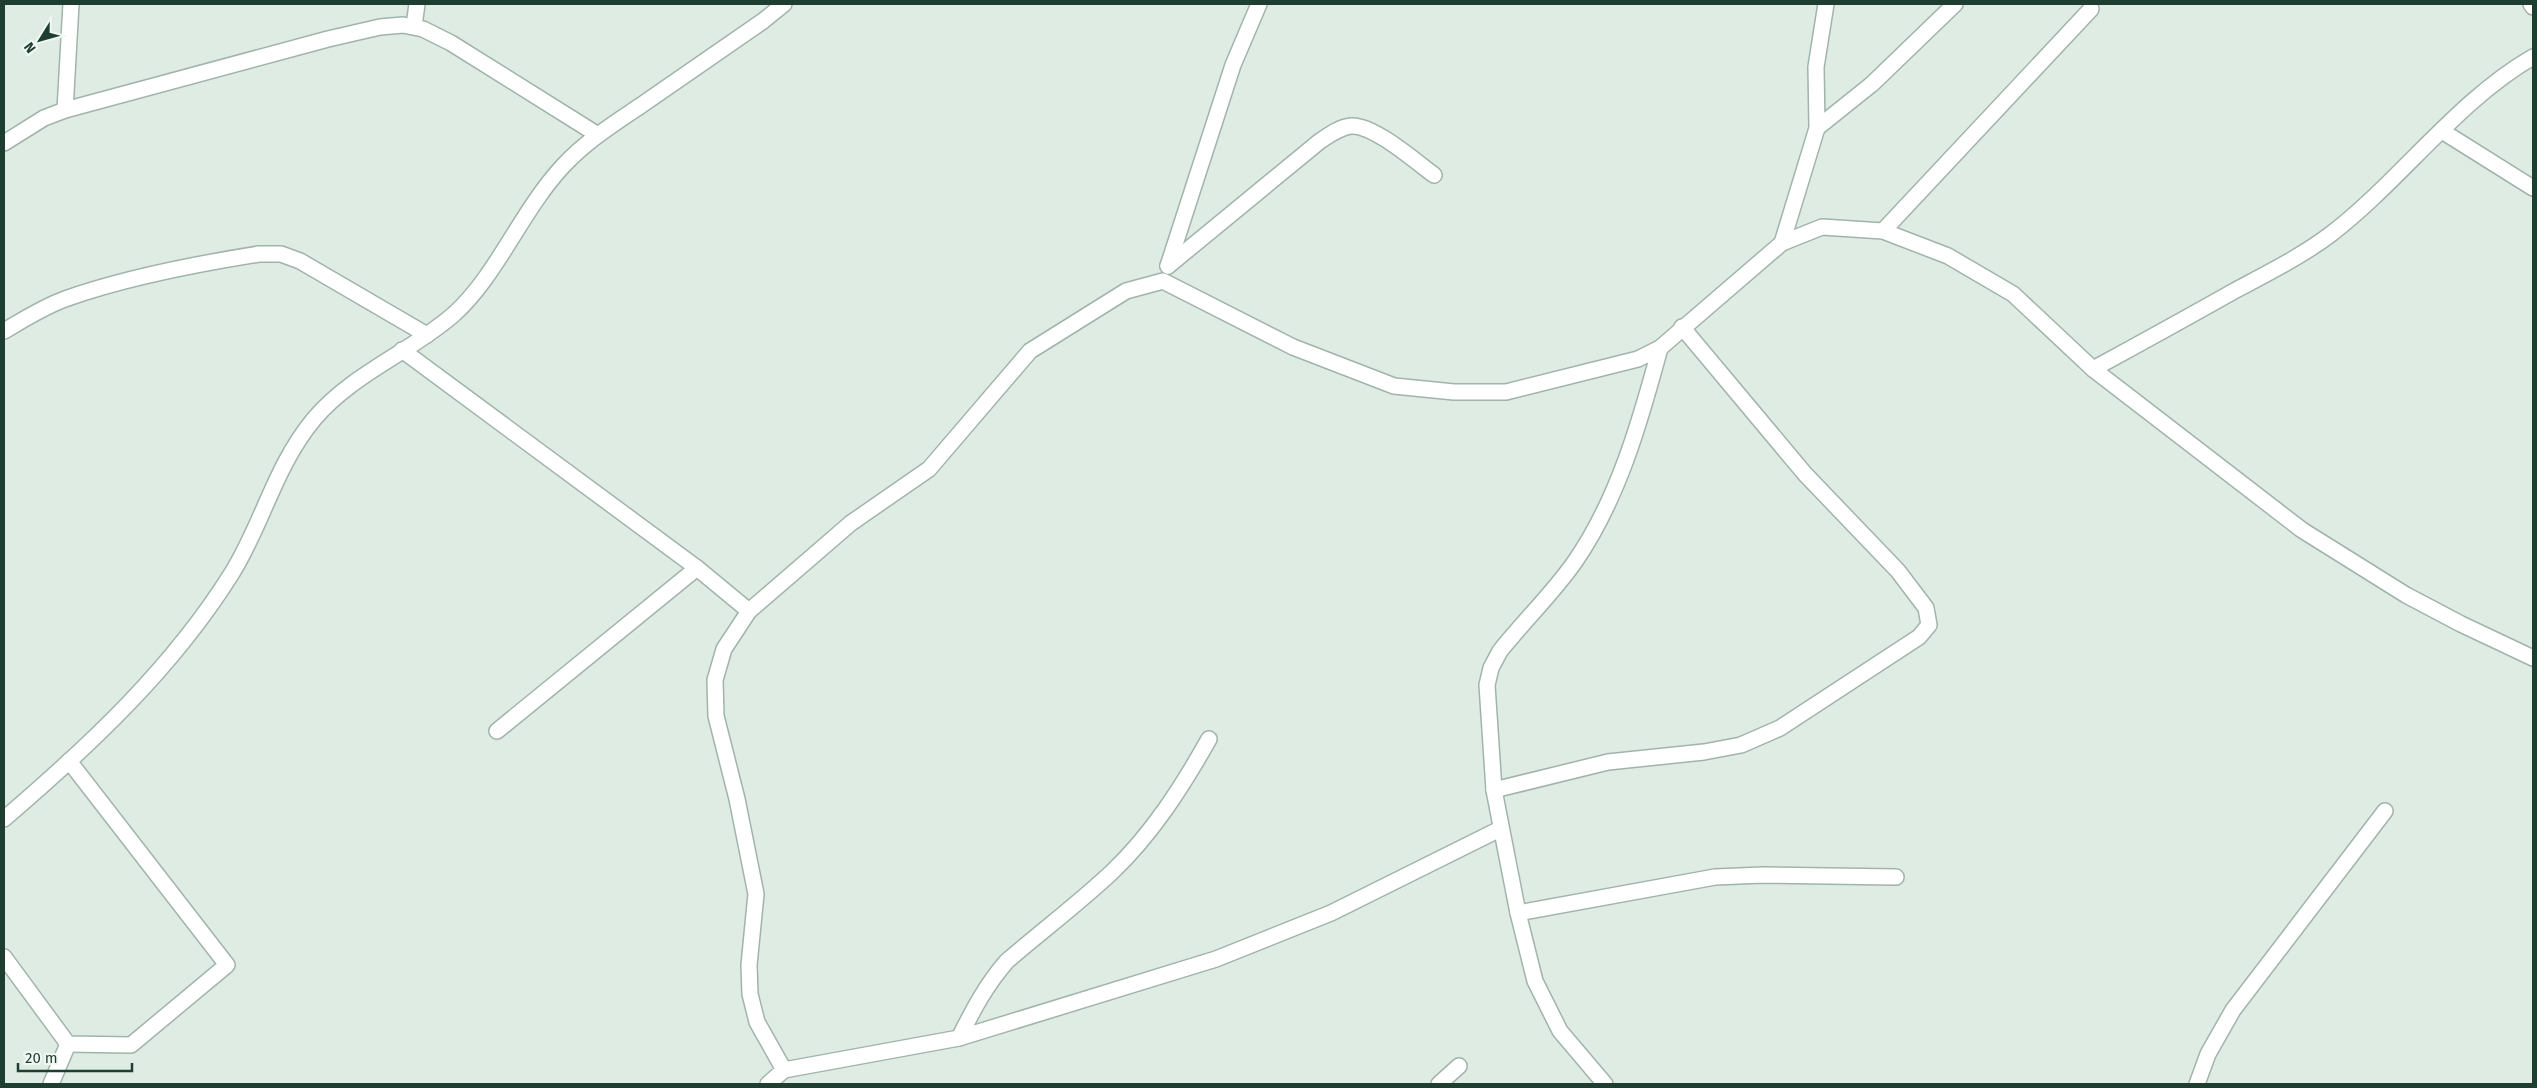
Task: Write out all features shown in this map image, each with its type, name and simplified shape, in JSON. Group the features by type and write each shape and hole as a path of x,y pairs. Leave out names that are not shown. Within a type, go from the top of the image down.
{"street":[{"path":"65,110 70,4"},
{"path":"414,26 417,4"},
{"path":"4,819 108,726 178,649 206,615 235,569 282,466 315,418 360,378 427,335 453,315 476,291 535,198 564,164 598,136 763,21 784,4"},
{"path":"1163,281 1233,65 1259,4"},
{"path":"1782,243 1817,128 1816,67 1826,4"},
{"path":"1817,128 1872,84 1956,4"},
{"path":"1883,231 2091,9"},
{"path":"4,143 44,118 65,110 328,39 380,27 414,26 451,43 598,136"},
{"path":"2093,369 2287,263 2330,235 2370,202 2442,131 2516,67 2533,57"},
{"path":"1168,266 1320,141 1335,131 1351,126 1363,128 1434,175"},
{"path":"2442,131 2533,188"},
{"path":"784,1070 757,1022 750,994 749,965 756,894 716,716 715,680 724,649 748,611 851,523 929,469 1030,352 1126,291 1163,281 1293,346 1394,386 1454,392 1506,392 1638,359 1660,348 1682,327 1782,243 1822,227 1883,231 1948,256 2013,294 2093,369 2302,530 2406,595 2461,624 2533,658"},
{"path":"4,331 64,300 104,287 258,254 281,254 300,261 427,335"},
{"path":"1494,790 1608,762 1704,752 1741,744 1780,728 1816,706 1919,637 1929,625 1926,608 1898,571 1805,474 1682,327"},
{"path":"1605,1084 1560,1031 1535,981 1500,830 1494,790 1488,685 1492,668 1500,651 1519,626 1573,565 1598,523 1639,427 1660,348"},
{"path":"402,350 697,568 748,611"},
{"path":"497,731 697,568"},
{"path":"959,1038 979,997 1007,961 1112,872 1132,851 1179,792 1208,739"},
{"path":"68,1044 131,1045 227,965 70,761"},
{"path":"2197,1084 2208,1054 2233,1010 2385,811"},
{"path":"768,1084 784,1070 959,1038 1216,959 1331,913 1500,830"},
{"path":"1518,913 1715,877 1764,875 1896,877"},
{"path":"4,957 68,1044"},
{"path":"51,1084 68,1044"},
{"path":"1439,1084 1458,1066"}]}
